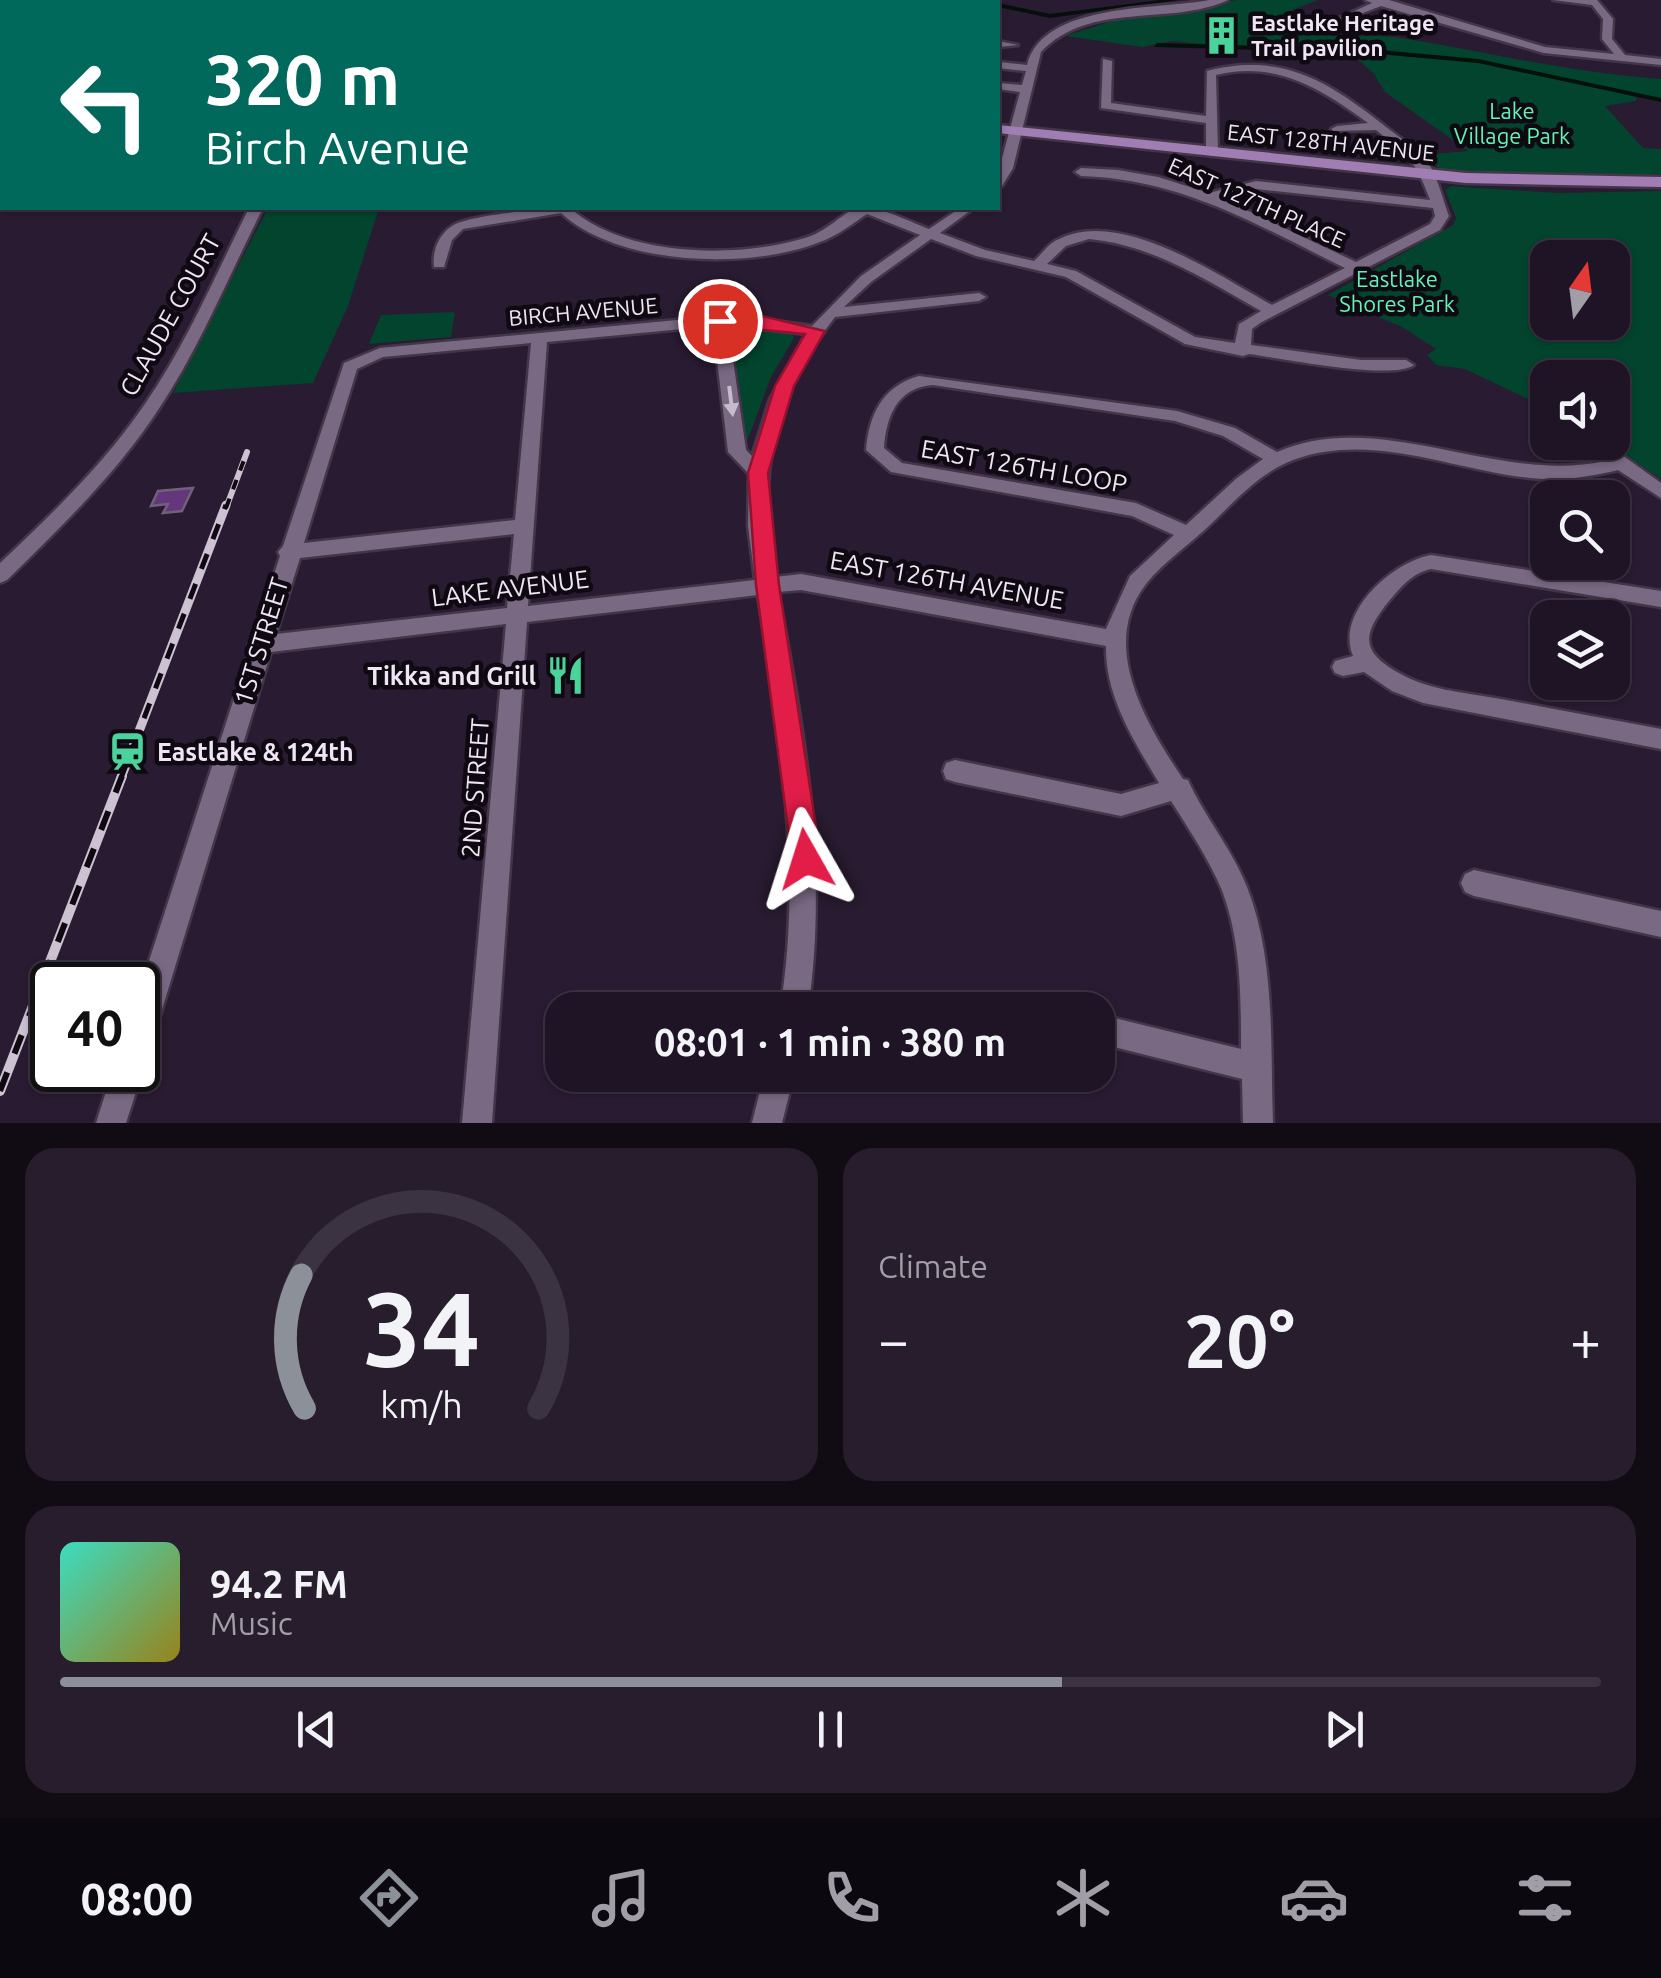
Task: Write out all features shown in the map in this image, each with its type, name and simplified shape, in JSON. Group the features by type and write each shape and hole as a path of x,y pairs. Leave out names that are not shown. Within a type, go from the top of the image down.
{"main road":[{"name":"EAST 128TH AVENUE","path":"1000,130 1428,175 1552,183 1661,182"}],"street":[{"path":"1000,178 1017,132 1040,42 1066,26 1223,0"},
{"path":"1558,0 1594,2 1608,19 1606,39 1623,59"},
{"path":"1340,21 1379,1 1556,52 1661,62"},
{"path":"1467,28 1485,18"},
{"path":"1000,44 1013,45"},
{"path":"1107,61 1103,103 1106,110 1210,120"},
{"path":"1000,64 1031,68"},
{"path":"1212,152 1208,76 1218,68 1264,69 1334,92 1378,126 1414,155 1428,175 1439,205 1441,223 1244,328 1243,351"},
{"path":"1306,80 1322,73"},
{"path":"1000,86 1025,89"},
{"path":"1336,130 1378,126"},
{"name":"EAST 127TH PLACE","path":"1081,172 1160,178 1357,268"},
{"path":"1206,198 1256,185 1439,205"},
{"name":"CLAUDE COURT","path":"0,575 79,498 133,432 170,378 255,210"},
{"path":"439,264 446,240 459,226 551,210"},
{"path":"565,210 583,225 630,244 685,254 794,246 821,237 862,210"},
{"path":"870,210 988,255 1039,264 1086,281 1182,337 1243,351 1361,366 1406,365"},
{"path":"797,992 805,947 806,859 767,585 758,473 785,386 816,331 875,272 965,210"},
{"path":"1039,264 1051,246 1072,233 1106,234 1138,242 1272,311"},
{"path":"616,253 630,244"},
{"path":"832,313 979,297"},
{"path":"720,321 737,452 758,473"},
{"name":"BIRCH AVENUE","path":"354,362 380,353 720,321 762,321 816,331"},
{"name":"2ND STREET","path":"476,1123 539,338"},
{"name":"1ST STREET","path":"160,968 344,375 354,362"},
{"name":"EAST 126TH LOOP","path":"1188,534 1136,510 890,465 875,450 875,438 889,399 905,377 1177,416 1220,428 1274,458"},
{"path":"1258,1123 1246,925 1219,854 1132,718 1121,692 1118,619 1134,585 1274,458 1304,448 1345,444 1572,475 1620,463"},
{"path":"1616,460 1661,492"},
{"path":"288,552 524,526"},
{"path":"1661,599 1452,564 1420,564 1404,571 1359,626 1360,647 1369,662 1390,680 1423,694 1661,739"},
{"name":"EAST 126TH AVENUE","path":"767,585 825,584 1116,639"},
{"name":"LAKE AVENUE","path":"259,646 767,585"},
{"path":"1343,667 1369,662"},
{"path":"955,772 1121,804 1179,788"},
{"path":"1474,883 1661,924"},
{"path":"1115,1034 1255,1067"},
{"path":"112,1123 121,1092"},
{"path":"766,1123 774,1092"}],"green space":[{"name":"Lake Village Park","path":"1236,0 1318,0 1284,13 1325,19 1289,21 1318,34 1386,36 1563,67 1661,79 1661,98 1623,94 1636,97 1636,101 1605,106 1643,148 1661,149 1661,174 1527,178 1441,169 1423,155 1468,151 1385,92 1374,74 1351,53 1400,50 1263,50 1172,41 1142,47 1065,36 1115,20"},
{"name":"Eastlake Shores Park","path":"1451,186 1558,193 1661,191 1661,479 1630,458 1630,360 1530,360 1530,400 1465,369 1436,365 1427,355 1436,349 1404,328 1328,295 1453,225 1456,218 1445,190"},
{"path":"267,210 378,210 348,306 313,383 173,393"},
{"path":"455,312 451,337 369,344 381,315"},
{"path":"733,325 791,330 794,338 771,377 746,444 727,330"}],"building":[{"path":"193,488 182,511 163,513 168,504 151,506 158,491"}],"waterway":[{"path":"1000,5 1050,16 1176,0"},
{"path":"1157,45 1365,51"},
{"path":"1369,51 1478,61 1661,100"}],"railway":[{"path":"226,508 247,452"},
{"path":"121,778 226,505"},
{"path":"0,1091 122,776"}],"place":[{"name":"Eastlake Heritage Trail pavilion","path":"1221,35"},
{"name":"Tikka and Grill","path":"566,676"},
{"name":"Eastlake & 124th","path":"127,752"}],"route":[{"path":"720,321 762,321 816,331 785,386 758,473 767,585 806,859"}]}
